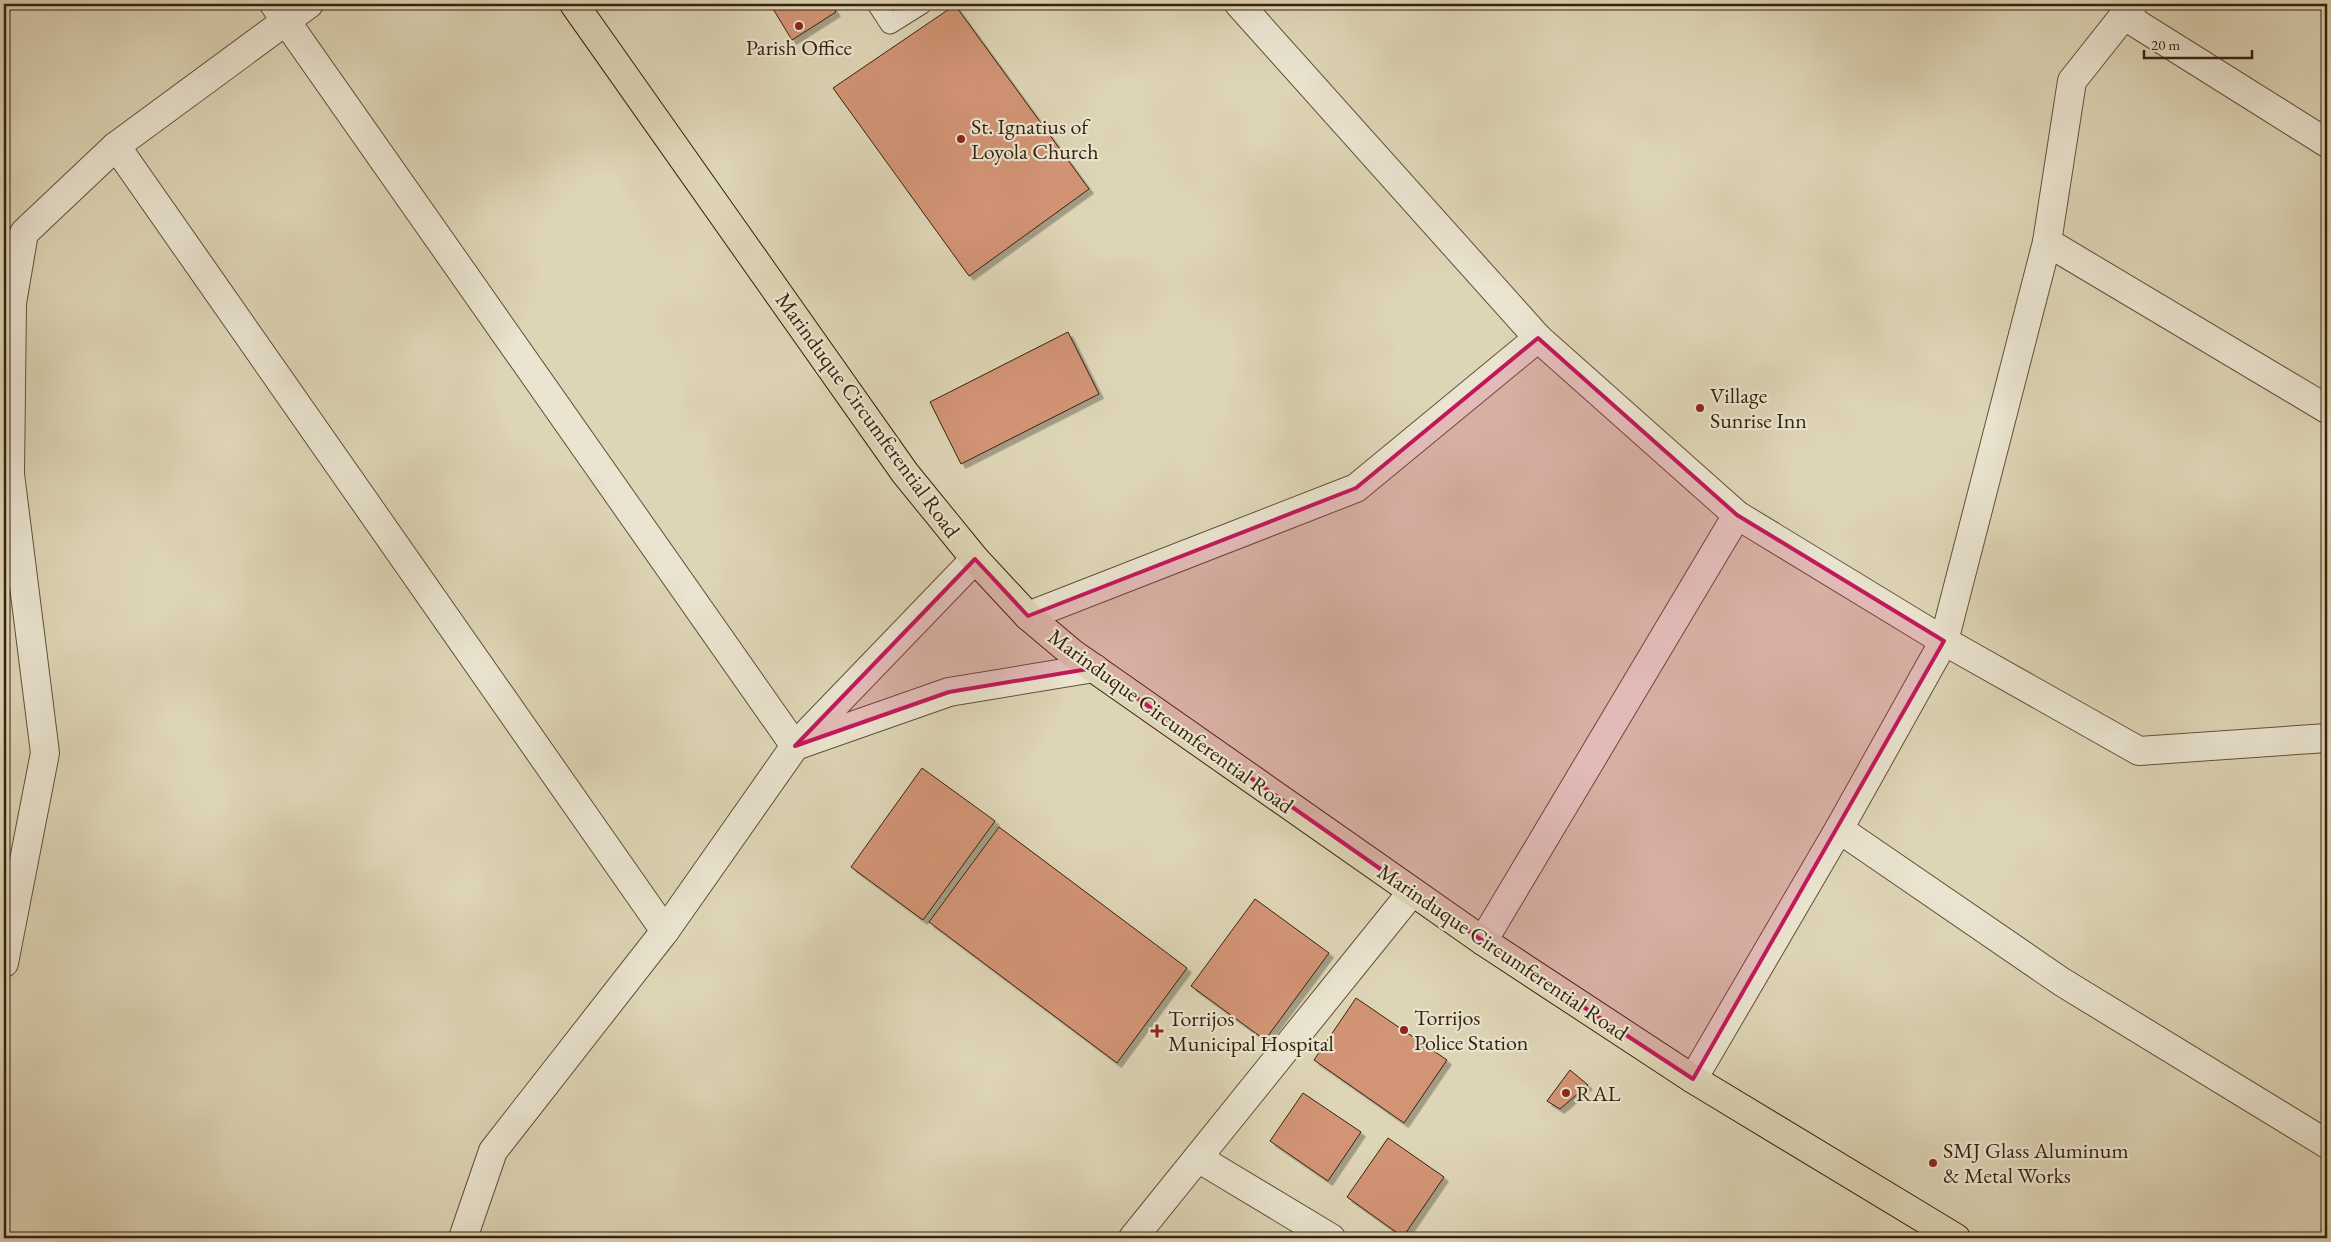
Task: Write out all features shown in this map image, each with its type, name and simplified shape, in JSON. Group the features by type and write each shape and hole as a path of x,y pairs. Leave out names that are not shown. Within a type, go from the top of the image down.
{"main road":[{"name":"Marinduque Circumferential Road","path":"574,4 905,473 975,559 1028,616 1072,653 1483,941 1693,1079 1956,1238"}],"street":[{"path":"4,963 45,754 10,474 12,303 24,233 116,146 280,12 309,4"},
{"path":"1239,4 1538,338 1737,515 1944,641 2139,751 2327,738"},
{"path":"1693,1079 1839,829 1944,641 2048,242 2072,81 2128,10 2327,143"},
{"path":"280,12 795,746"},
{"path":"116,146 665,931"},
{"path":"2048,242 2327,410"},
{"path":"1028,616 1356,488 1538,338"},
{"path":"1483,941 1737,515"},
{"path":"463,1238 494,1152 665,931 795,746 975,559"},
{"path":"795,746 949,692 1094,668"},
{"path":"1839,829 2062,982 2327,1144"},
{"path":"1133,1238 1412,892"},
{"path":"1198,1158 1332,1238"}],"lane":[{"path":"877,4 890,24 922,4"}],"highlighted area":[{"path":"1538,338 1737,515 1944,641 1693,1079 1483,941 1094,668 949,692 795,746 975,559 1028,616 1356,488"}],"building":[{"name":"Parish Office","path":"770,4 831,4 836,12 792,40"},
{"name":"St. Ignatius of Loyola Church","path":"955,5 1089,189 969,276 833,88"},
{"path":"1068,332 1099,394 961,464 930,402"},
{"path":"922,768 995,821 923,920 851,867"},
{"path":"999,827 1187,968 1117,1063 929,922"},
{"path":"1255,899 1329,953 1265,1040 1191,986"},
{"path":"1356,998 1447,1060 1404,1123 1314,1060"},
{"name":"RAL","path":"1570,1070 1588,1085 1560,1109 1547,1101"},
{"path":"1303,1093 1361,1132 1328,1181 1270,1141"},
{"path":"1388,1138 1444,1177 1403,1237 1347,1197"}],"place":[{"name":"Parish Office","path":"799,26"},
{"name":"St. Ignatius of Loyola Church","path":"961,139"},
{"name":"Village Sunrise Inn","path":"1700,408"},
{"name":"Torrijos Police Station","path":"1404,1030"},
{"name":"Torrijos Municipal Hospital","path":"1157,1031"},
{"name":"RAL","path":"1566,1093"},
{"name":"SMJ Glass Aluminum & Metal Works","path":"1933,1163"}]}
